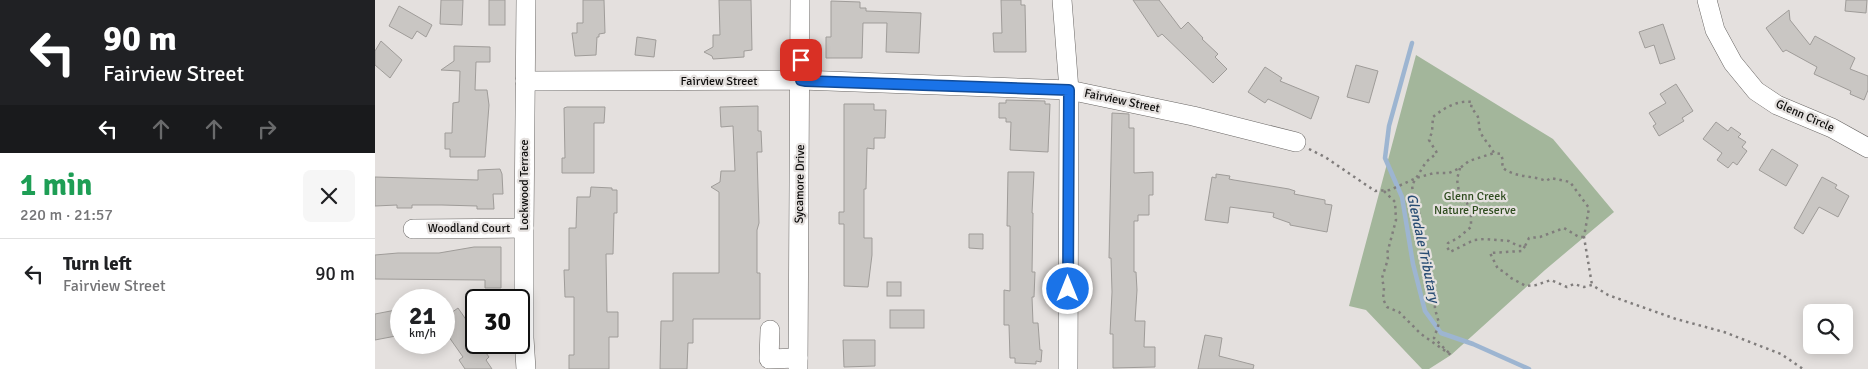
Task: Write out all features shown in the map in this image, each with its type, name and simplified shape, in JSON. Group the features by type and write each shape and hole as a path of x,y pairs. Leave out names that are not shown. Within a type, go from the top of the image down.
{"street":[{"name":"Lockwood Terrace","path":"526,0 524,228 524,338 526,369"},
{"name":"Sycamore Drive","path":"798,363 800,0"},
{"path":"1062,0 1069,90 1068,369"},
{"name":"Glenn Circle","path":"1707,0 1715,30 1733,63 1756,91 1777,105 1832,128 1868,148"},
{"name":"Fairview Street","path":"525,81 801,80 1069,90 1193,116 1296,142"},
{"name":"Woodland Court","path":"413,229 524,228"},
{"path":"770,330 769,359 798,363"}],"path":[{"path":"1384,191 1395,202 1395,220 1387,254 1388,259 1381,278 1384,288 1383,299 1387,307 1399,312 1421,334 1451,355 1434,338 1439,323 1435,309 1434,291 1426,273 1425,244 1419,234 1419,209 1413,194 1412,185 1426,162 1437,153 1429,140 1432,132 1433,117 1445,108 1465,101 1472,102 1471,108 1478,115 1480,130 1494,153"},
{"path":"1296,142 1325,157 1375,191 1391,190 1416,178 1434,173 1449,173 1469,161 1494,153 1501,154 1502,168 1510,174 1523,174 1546,181 1551,178 1570,182 1589,208 1584,237 1592,285 1608,296 1676,319 1724,332 1781,354 1803,369"},
{"path":"1460,168 1457,179 1460,199 1467,203 1471,216 1471,227 1458,238 1448,243 1447,247 1450,252 1474,240 1485,239 1509,241 1518,246 1525,246"},
{"path":"1584,237 1564,228 1540,237 1529,238 1522,251 1490,253 1498,269 1526,286 1536,286 1551,280 1567,287 1574,284 1583,287 1592,285"}],"green space":[{"name":"Glenn Creek Nature Preserve","path":"1416,55 1553,139 1614,212 1545,270 1451,355 1429,369 1422,369 1366,310 1349,306"}],"building":[{"path":"441,0 463,0 462,25 440,24"},
{"path":"489,0 505,0 505,25 489,25"},
{"path":"583,0 604,0 605,33 599,34 599,37 597,37 596,55 575,56 572,33 577,33 577,23 583,23"},
{"path":"719,0 751,0 752,50 744,51 744,57 713,59 712,56 704,52 713,47 713,35 720,35"},
{"path":"1001,0 1021,0 1021,5 1025,5 1026,52 994,52 993,33 1002,33"},
{"path":"1133,0 1159,0 1181,29 1188,22 1218,54 1215,57 1227,69 1213,83 1162,34 1158,37"},
{"path":"1846,0 1867,0 1866,13 1845,11"},
{"path":"831,1 860,2 860,8 866,8 866,11 921,13 919,53 886,52 887,23 863,23 862,58 826,58 826,37 831,37"},
{"path":"399,6 432,25 426,37 417,31 412,39 389,26"},
{"path":"1789,10 1790,20 1810,45 1815,36 1855,58 1850,69 1868,76 1868,90 1864,100 1850,94 1851,91 1814,74 1817,67 1786,50 1783,52 1766,28"},
{"path":"1663,24 1675,59 1660,64 1654,45 1645,48 1639,32"},
{"path":"637,37 656,40 654,57 635,55"},
{"path":"381,41 402,60 390,78 375,65 375,51"},
{"path":"454,46 490,47 490,62 476,62 475,90 487,90 489,105 485,157 450,157 450,149 445,149 445,133 452,133 453,103 459,102 460,71 441,70 454,61"},
{"path":"1356,65 1378,71 1369,103 1347,97"},
{"path":"1265,67 1282,78 1280,81 1319,97 1311,119 1268,99 1265,103 1248,92"},
{"path":"1676,84 1693,111 1682,118 1684,121 1659,136 1653,126 1656,124 1649,113 1666,103 1660,94"},
{"path":"1006,100 1045,101 1045,104 1050,104 1048,152 1010,150 1011,122 1006,122 1006,118 999,118 999,103 1006,103"},
{"path":"844,104 874,104 874,110 886,110 885,138 874,138 874,149 867,148 866,189 864,189 864,238 872,238 868,287 844,286 844,224 839,224 839,212 844,212"},
{"path":"758,106 758,131 761,131 762,152 757,152 759,223 757,230 757,273 760,273 760,319 693,319 693,343 688,343 687,369 660,369 661,321 673,321 673,273 719,273 719,192 711,187 720,182 721,171 735,171 733,126 721,127 720,107"},
{"path":"605,107 604,123 594,123 594,173 562,173 562,158 565,158 564,108"},
{"path":"1112,113 1129,114 1129,128 1134,128 1134,173 1153,172 1153,195 1149,195 1149,215 1138,215 1138,221 1134,221 1134,272 1136,272 1137,290 1135,321 1145,321 1144,347 1155,347 1155,367 1113,368 1113,334 1110,334 1111,258 1109,258"},
{"path":"1716,122 1728,131 1731,127 1741,134 1738,137 1746,142 1742,147 1747,151 1737,165 1733,162 1728,168 1717,160 1722,153 1703,139"},
{"path":"1772,149 1798,165 1786,186 1759,170"},
{"path":"500,169 503,194 493,194 494,209 477,209 477,206 442,205 412,205 412,208 397,208 397,205 375,206 375,177 478,180 478,170"},
{"path":"1008,172 1034,172 1032,213 1032,272 1035,272 1034,297 1032,297 1033,323 1038,323 1040,350 1042,350 1041,362 1036,361 1036,364 1015,363 1015,358 1010,358 1009,325 1004,325 1004,290 1010,291 1010,226 1007,226"},
{"path":"1216,174 1230,176 1229,179 1289,189 1295,191 1294,194 1325,200 1325,204 1332,205 1327,232 1290,225 1290,223 1273,217 1274,213 1230,207 1228,223 1205,220 1212,177 1216,178"},
{"path":"1822,177 1837,185 1835,188 1849,196 1838,217 1819,207 1803,234 1794,228"},
{"path":"591,187 617,190 617,213 614,213 613,254 606,254 607,312 618,312 618,337 609,337 609,369 569,369 569,355 574,355 574,297 565,297 564,270 569,270 569,228 576,228 577,197 590,197"},
{"path":"969,234 983,234 983,249 969,248"},
{"path":"474,247 501,247 501,288 485,288 485,280 375,279 375,255 439,253"},
{"path":"887,282 901,282 901,296 887,296"},
{"path":"458,308 465,318 465,354 487,354 489,357 486,360 492,369 465,369 459,360 463,357 455,346 455,310"},
{"path":"890,310 924,310 924,328 890,328"},
{"path":"390,311 390,337 375,340 375,314"},
{"path":"1205,335 1222,338 1219,356 1254,365 1253,369 1198,369"},
{"path":"843,340 875,340 875,366 844,367"}],"waterway":[{"name":"Glendale Tributary","path":"1412,43 1389,126 1385,158 1402,197 1413,264 1425,311 1441,333 1473,344 1529,369"}],"route":[{"path":"801,60 801,80 806,81 1069,90 1068,289"}]}
